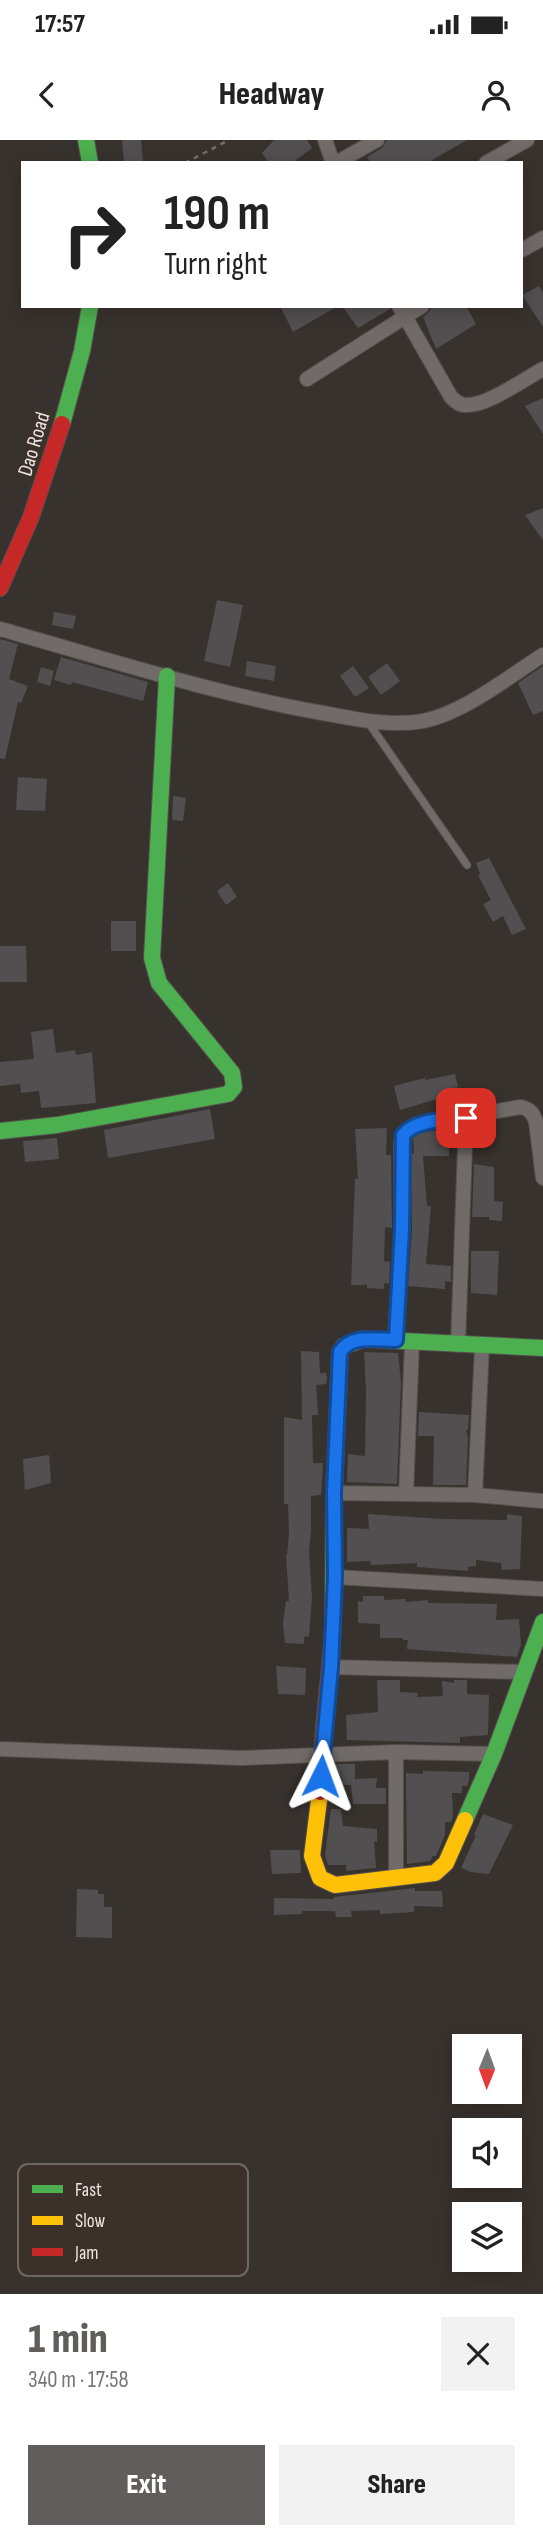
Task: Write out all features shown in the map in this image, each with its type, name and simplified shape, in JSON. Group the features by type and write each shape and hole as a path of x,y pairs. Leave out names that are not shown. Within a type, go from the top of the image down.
{"street":[{"path":"86,140 90,161"},
{"path":"325,140 334,161"},
{"path":"339,161 377,140"},
{"path":"490,161 527,140"},
{"path":"523,249 543,238"},
{"name":"Dao Road","path":"0,589 23,541 47,474 80,360 90,308"},
{"path":"307,379 402,311 457,403 464,405 484,401 543,369"},
{"path":"0,629 275,705 367,721 403,723 424,721 448,713 543,655"},
{"path":"0,1131 76,1123 228,1094 235,1085 232,1073 159,983 152,958 167,676"},
{"path":"407,1494 403,1135 408,1128 417,1125 543,1104"},
{"path":"527,1108 536,1122 543,1178"},
{"path":"458,1345 466,1118"},
{"path":"543,1348 358,1340 344,1346 340,1352 331,1667 321,1754 320,1799 312,1856 320,1878 335,1885 435,1873 440,1870 446,1863 494,1754 543,1622"},
{"path":"475,1495 482,1346"},
{"path":"334,1493 475,1495 543,1501"},
{"path":"335,1577 543,1589"},
{"path":"331,1667 524,1672"},
{"path":"0,1749 241,1758 397,1752 494,1754"},
{"path":"396,1876 397,1752"}],"lane":[{"path":"367,721 467,865"}],"path":[{"path":"189,161 229,140"}],"building":[{"path":"122,140 141,140 143,161 124,161"},
{"path":"274,140 307,140 312,148 295,161 268,161 262,153"},
{"path":"387,140 467,140 430,161 370,161 367,157 382,148"},
{"path":"539,286 543,293 543,327 523,297"},
{"path":"281,308 335,308 293,332"},
{"path":"343,308 390,308 390,309 358,328"},
{"path":"431,308 467,308 476,324 436,349 423,317"},
{"path":"543,398 543,434 525,406"},
{"path":"543,508 543,540 525,515"},
{"path":"217,600 243,605 230,667 204,661"},
{"path":"54,612 76,616 73,629 52,625"},
{"path":"0,639 18,644 9,679 28,686 21,703 18,702 5,759 0,758"},
{"path":"61,657 148,682 143,701 72,682 71,685 54,680"},
{"path":"247,661 276,666 274,681 245,676"},
{"path":"387,663 400,681 381,695 368,677"},
{"path":"353,666 369,688 355,697 340,676"},
{"path":"543,666 543,711 533,715 518,683"},
{"path":"41,667 54,671 50,686 37,682"},
{"path":"18,777 47,779 45,811 16,810"},
{"path":"173,796 186,798 183,821 172,820"},
{"path":"489,858 526,929 512,935 503,916 493,922 483,904 491,900 478,875 480,874 476,863"},
{"path":"228,883 237,897 226,905 217,891"},
{"path":"111,921 136,921 136,951 111,951"},
{"path":"0,946 26,946 27,982 0,982"},
{"path":"53,1029 56,1053 75,1050 76,1055 92,1052 96,1103 41,1108 39,1091 21,1093 20,1084 0,1086 0,1062 34,1059 31,1032"},
{"path":"455,1074 458,1087 453,1088 454,1094 400,1110 394,1086"},
{"path":"210,1109 215,1139 108,1158 104,1130"},
{"path":"387,1128 386,1155 391,1155 392,1228 385,1227 384,1261 390,1262 389,1284 384,1283 384,1289 367,1288 367,1285 351,1285 355,1179 358,1179 355,1129"},
{"path":"438,1130 438,1142 449,1142 449,1156 423,1156 427,1206 431,1206 426,1264 451,1266 451,1282 445,1281 445,1289 408,1286 412,1230 413,1138 420,1133"},
{"path":"57,1138 59,1159 25,1162 23,1141"},
{"path":"474,1164 494,1167 494,1201 503,1202 502,1221 489,1220 489,1217 472,1217"},
{"path":"471,1251 499,1251 497,1295 471,1293"},
{"path":"301,1351 319,1352 320,1373 326,1373 327,1378 326,1384 316,1385 318,1415 312,1415 313,1463 323,1463 321,1495 311,1496 309,1552 312,1598 309,1636 304,1637 304,1644 285,1643 283,1624 286,1601 289,1601 286,1555 289,1533 288,1504 284,1504 284,1417 302,1420"},
{"path":"364,1352 398,1353 401,1382 397,1484 347,1482 348,1454 365,1456"},
{"path":"419,1412 469,1415 466,1430 466,1485 433,1485 434,1436 418,1436"},
{"path":"49,1455 51,1483 25,1490 23,1459"},
{"path":"368,1514 507,1520 507,1514 522,1516 520,1569 502,1570 501,1563 476,1560 476,1566 468,1567 468,1571 417,1567 417,1563 371,1565 370,1561 347,1562 347,1528 369,1529"},
{"path":"363,1596 384,1596 384,1600 406,1599 406,1602 428,1600 428,1603 497,1604 496,1620 519,1619 521,1645 517,1657 407,1649 408,1640 380,1638 380,1624 358,1623 358,1601 363,1602"},
{"path":"276,1666 306,1668 305,1695 278,1694"},
{"path":"377,1680 400,1680 400,1692 418,1693 417,1697 443,1696 442,1681 454,1683 454,1680 467,1680 467,1694 489,1695 488,1735 460,1737 460,1743 347,1740 346,1715 378,1712"},
{"path":"333,1764 355,1764 355,1779 377,1778 376,1788 386,1788 386,1804 353,1804 351,1785 333,1785"},
{"path":"423,1771 469,1772 469,1781 467,1786 462,1786 462,1793 452,1793 453,1817 451,1822 445,1822 445,1835 436,1856 430,1861 407,1864 406,1773 423,1774"},
{"path":"331,1809 341,1809 343,1826 377,1829 377,1842 374,1841 376,1868 346,1871 346,1865 328,1865 325,1855"},
{"path":"483,1814 513,1825 489,1874 461,1868"},
{"path":"270,1850 300,1850 301,1873 272,1874"},
{"path":"415,1888 415,1891 442,1891 443,1907 414,1906 414,1912 380,1914 380,1910 351,1911 352,1917 336,1917 335,1911 302,1911 302,1914 274,1915 274,1898 334,1899"},
{"path":"77,1889 98,1890 98,1894 104,1894 104,1907 112,1907 112,1938 76,1937"}],"traffic: fast":[{"path":"86,140 90,161"},
{"path":"62,424 82,351 90,308"},
{"path":"0,1131 57,1125 228,1094 234,1087 232,1073 159,983 152,958 167,676"},
{"path":"333,1626 334,1493 340,1352 344,1346 363,1339 543,1348"},
{"path":"465,1820 494,1754 543,1622"}],"traffic: slow":[{"path":"320,1792 312,1856 320,1878 335,1885 435,1873 446,1863 465,1820"}],"traffic: jam":[{"path":"0,588 31,517 62,424"},
{"path":"320,1792 333,1626"}],"route":[{"path":"321,1776 331,1667 340,1352 344,1346 358,1340 396,1340 402,1228 403,1135 408,1128 417,1125 466,1118"}]}
